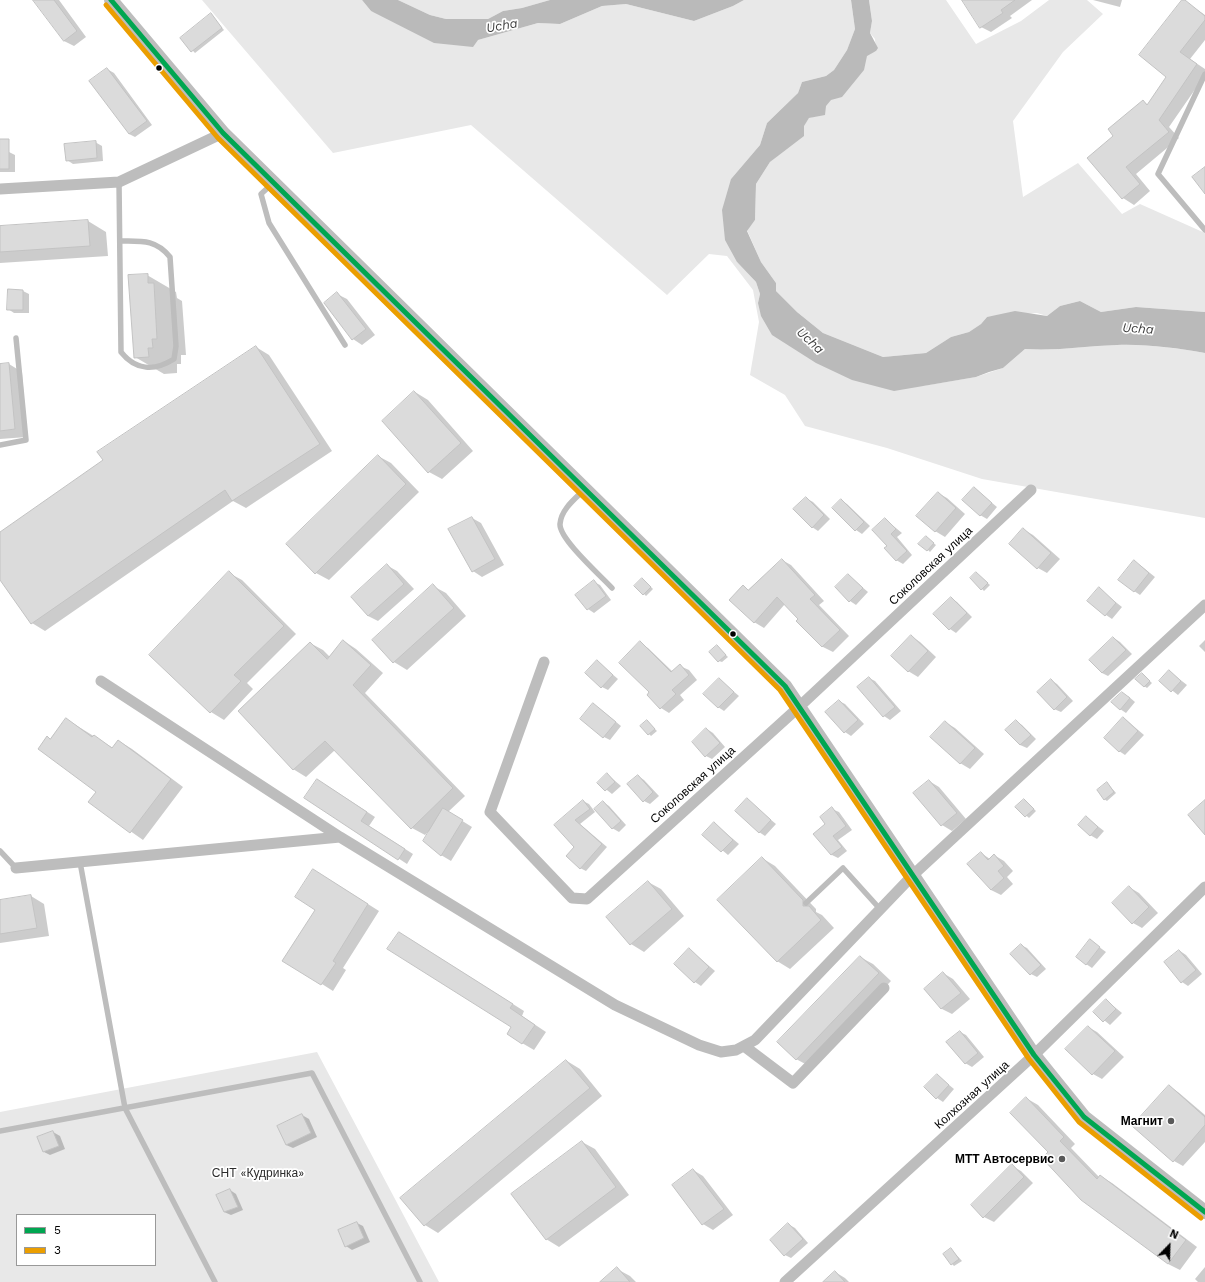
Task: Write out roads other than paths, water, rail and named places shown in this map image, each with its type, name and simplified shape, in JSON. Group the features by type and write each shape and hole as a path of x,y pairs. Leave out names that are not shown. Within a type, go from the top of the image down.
{"street":[{"path":"111,0 222,133 785,686 800,706 1034,1056 1084,1116 1205,1212"},
{"path":"0,188 119,182 222,133"},
{"name":"Соколовская улица","path":"544,662 490,812 572,898 587,899 800,706 1031,490"},
{"path":"102,681 340,837 615,1006 699,1045 721,1052 736,1050 755,1040 913,875 1205,605"},
{"path":"16,868 340,837"},
{"name":"Колхозная улица","path":"785,1282 1034,1056 1205,887"},
{"path":"744,1046 793,1083 884,988"}],"lane":[{"path":"1205,74 1158,174 1205,230"},
{"path":"119,182 121,352 128,362 143,367 162,366 174,359 176,346 170,257 163,248 147,241 120,241"},
{"path":"273,183 261,194 269,223 345,345"},
{"path":"0,445 26,440 16,338"},
{"path":"586,489 566,509 560,524 564,538 612,588"},
{"path":"0,851 16,868"},
{"path":"80,862 125,1108 215,1282"},
{"path":"806,903 843,868 880,909"},
{"path":"0,1131 312,1074 420,1282"}],"water":[{"name":"Ucha","path":"362,0 398,0 430,15 446,19 488,19 503,11 522,8 550,0 744,0 733,6 694,21 626,4 602,6 560,24 538,23 478,40 473,47 434,43 371,11"},
{"name":"Ucha","path":"851,0 869,0 872,21 870,33 878,48 876,51 867,56 864,70 842,97 831,100 826,106 825,115 809,118 804,126 804,136 770,162 756,184 755,220 747,231 761,262 776,283 776,291 797,312 823,333 883,357 926,353 951,337 969,332 981,324 987,317 1015,311 1047,316 1060,306 1080,301 1101,312 1136,307 1205,312 1205,353 1139,345 1025,349 1003,368 976,377 894,391 852,380 816,363 772,335 761,316 758,303 760,294 756,282 737,262 725,240 722,210 731,179 760,145 767,123 798,93 802,82 826,76 834,70 847,50 855,29"}],"place":[{"name":"Магнит","path":"1171,1121"},
{"name":"МТТ Автосервис","path":"1062,1159"}],"park label":[{"name":"СНТ «Кудринка»","path":"258,1173"}]}
